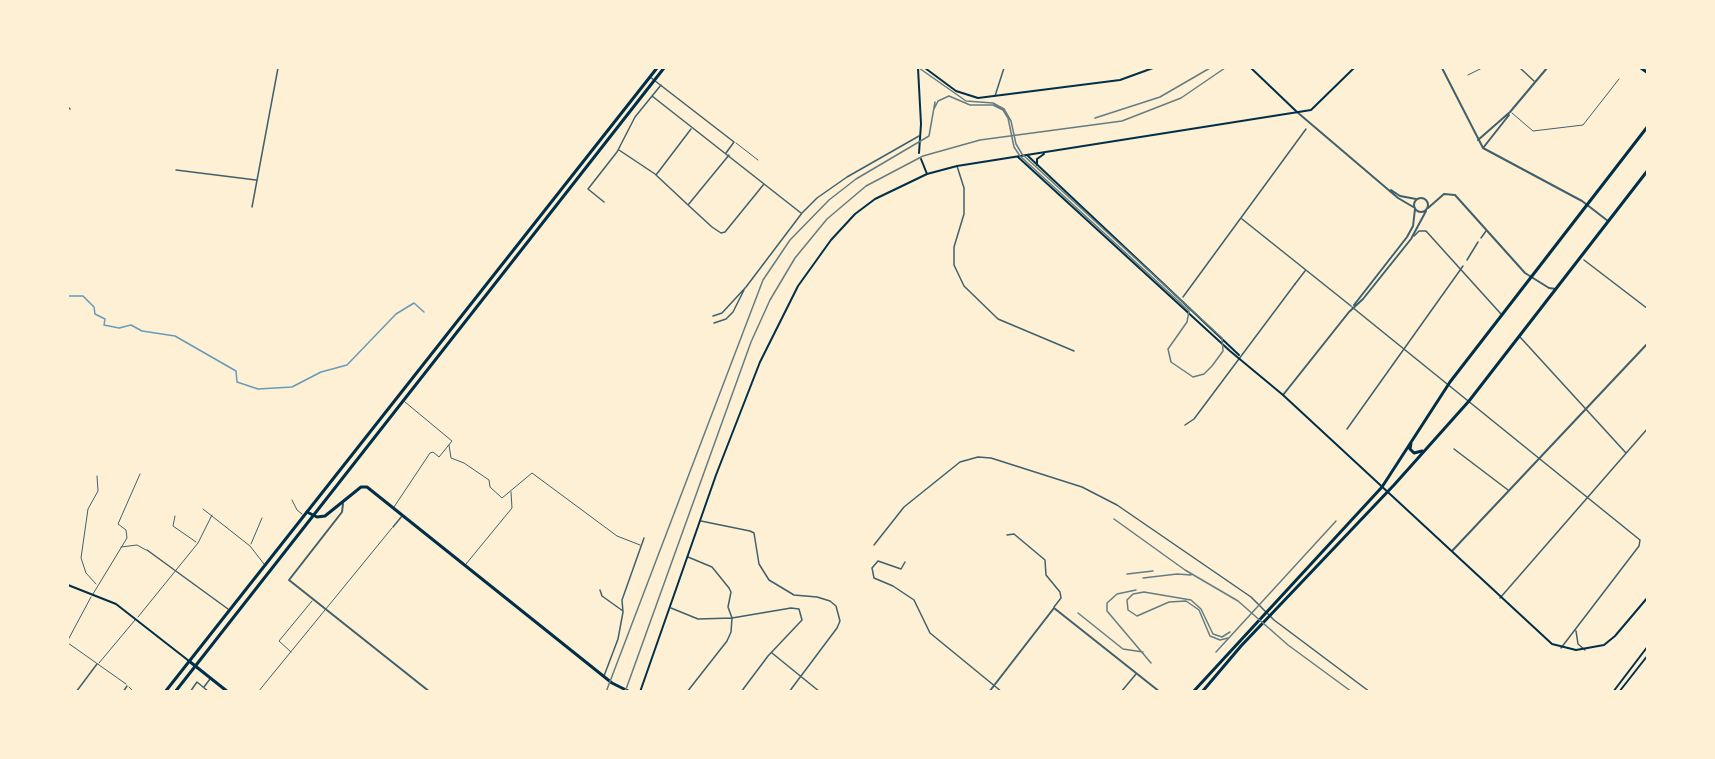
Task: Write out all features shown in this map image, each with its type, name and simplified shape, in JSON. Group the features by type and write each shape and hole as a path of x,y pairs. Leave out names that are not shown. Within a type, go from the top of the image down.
{"main road":[{"path":"165,692 657,68"},
{"path":"175,692 664,68"},
{"path":"918,68 919,153"},
{"path":"925,68 966,96 994,97 1120,80 1153,68"},
{"path":"1251,68 1297,112"},
{"path":"640,692 716,475 760,362 798,286 855,214 875,199 927,174 957,166 1311,110 1354,68"},
{"path":"1641,68 1647,73"},
{"path":"1202,692 1239,644 1382,487 1448,384 1647,126"},
{"path":"1036,165 1038,158 1048,152"},
{"path":"1027,155 1208,323 1241,358 1552,644 1561,648 1585,650 1604,645 1612,639 1647,597"},
{"path":"1018,156 1230,351 1241,358"},
{"path":"921,159 927,174"},
{"path":"1193,692 1387,492 1469,401 1647,170"},
{"path":"1412,438 1410,447 1414,453 1427,448"},
{"path":"305,514 325,516 343,504 361,487 367,487 603,676 630,692"},
{"path":"68,585 116,604 228,692"},
{"path":"1613,692 1647,646"},
{"path":"1619,692 1647,656"}],"street":[{"path":"252,207 278,68"},
{"path":"994,97 1004,68"},
{"path":"1442,68 1483,148 1587,204 1608,221"},
{"path":"1520,68 1535,81"},
{"path":"1483,148 1547,68"},
{"path":"649,76 734,142 726,153"},
{"path":"604,202 588,189 618,150 635,117 661,85"},
{"path":"652,96 802,213"},
{"path":"1297,112 1384,185 1415,208 1427,210"},
{"path":"1478,140 1510,112"},
{"path":"656,175 692,127"},
{"path":"1183,297 1306,129"},
{"path":"713,316 722,313 746,287 802,213 833,186 919,135"},
{"path":"618,150 656,175 721,233 728,230 764,183"},
{"path":"688,205 729,155"},
{"path":"957,166 964,188 964,214 954,247 954,265 964,286 999,319 1074,351"},
{"path":"176,170 257,180"},
{"path":"1384,185 1400,196 1427,200 1427,210"},
{"path":"1411,239 1427,210 1444,194 1452,194 1531,277 1556,289"},
{"path":"1283,395 1407,237 1413,226 1417,199"},
{"path":"1242,219 1641,542 1561,648"},
{"path":"1481,238 1487,230"},
{"path":"1352,308 1363,299 1411,239 1419,231 1426,231 1501,314"},
{"path":"1467,260 1478,242"},
{"path":"1584,260 1647,309"},
{"path":"1347,429 1463,266"},
{"path":"1185,425 1194,419 1306,270"},
{"path":"714,323 726,319 733,312 746,287"},
{"path":"1520,336 1626,453"},
{"path":"1452,552 1647,343"},
{"path":"1500,598 1647,428"},
{"path":"1454,449 1509,491"},
{"path":"874,545 904,507 960,462 978,457 991,458 1082,487 1117,505 1251,597 1279,624 1371,692"},
{"path":"343,504 342,512 289,580 430,692"},
{"path":"393,527 402,516"},
{"path":"701,520 754,533 759,564 769,580 794,595 817,597 830,601 836,606 840,621 837,628 789,692"},
{"path":"989,692 1061,598 1060,592 1046,575 1045,560 1014,534 1007,535"},
{"path":"603,676 618,639 623,612 622,600 644,538"},
{"path":"147,550 229,610"},
{"path":"687,557 712,567 729,588 731,592 728,607 732,618 731,632 727,641 687,692"},
{"path":"905,562 901,569 878,561 872,568 874,578 893,585 914,600 930,633 1002,692"},
{"path":"600,590 610,603 623,612"},
{"path":"670,608 698,619 732,618 791,608 799,609 802,620 771,652 741,692"},
{"path":"1054,608 1160,692"},
{"path":"1576,628 1578,644 1585,650"},
{"path":"771,652 820,692"},
{"path":"76,692 97,664"},
{"path":"1121,692 1136,674"},
{"path":"204,688 211,678"},
{"path":"190,692 197,682 209,692"},
{"path":"123,692 127,686"}],"lane":[{"path":"1468,75 1482,68"},
{"path":"1510,112 1533,131 1582,125 1619,79"},
{"path":"734,142 758,160"},
{"path":"394,508 430,453 440,457 452,441 404,401"},
{"path":"449,445 451,458 464,463 489,480 490,487 502,498 532,473 617,536 642,546"},
{"path":"68,640 97,585 127,538 126,530 118,524 140,474"},
{"path":"97,476 98,491 88,509 81,558 86,573 97,585"},
{"path":"464,566 512,508 511,490"},
{"path":"292,500 297,510 305,514"},
{"path":"203,509 250,546 265,565"},
{"path":"97,664 198,543 212,515"},
{"path":"176,516 173,526 198,543"},
{"path":"250,546 262,518"},
{"path":"258,692 393,527"},
{"path":"121,547 137,545 147,550"},
{"path":"291,652 279,640 313,599"},
{"path":"68,644 134,692"}],"waterway":[{"path":"68,296 83,296 94,307 95,314 105,319 104,325 119,328 131,325 142,331 175,336 236,371 237,382 258,389 292,387 321,372 347,365 396,314 414,303 424,312"}],"tram line":[{"path":"919,68 966,101 993,103 1004,109 1011,121 1016,144 1022,154 1222,338 1223,351 1212,366 1204,374 1193,377 1171,362 1168,349 1187,322 1189,311 1020,156 1014,147 1008,118 1003,110 993,105 970,105 949,96 938,101 934,109"},
{"path":"606,692 763,280 790,240 829,200 856,179 929,136 935,102"},
{"path":"1216,652 1336,521"},
{"path":"1136,590 1117,594 1107,603 1107,611 1151,663"},
{"path":"1228,638 1220,640 1210,636 1199,610 1186,601 1169,602 1137,616 1128,610 1127,600 1133,594 1144,592 1191,600 1201,609 1213,634 1222,637 1230,632"},
{"path":"1078,613 1123,649 1143,652"}],"railway":[{"path":"1095,118 1160,97 1210,68"},
{"path":"625,692 751,342 770,300 795,258 827,219 866,186 923,156 980,140 1122,121 1181,98 1225,68"},
{"path":"1114,519 1185,570 1238,601 1288,645 1352,692"},
{"path":"1127,574 1153,571"},
{"path":"1143,578 1177,574 1191,575"}]}
